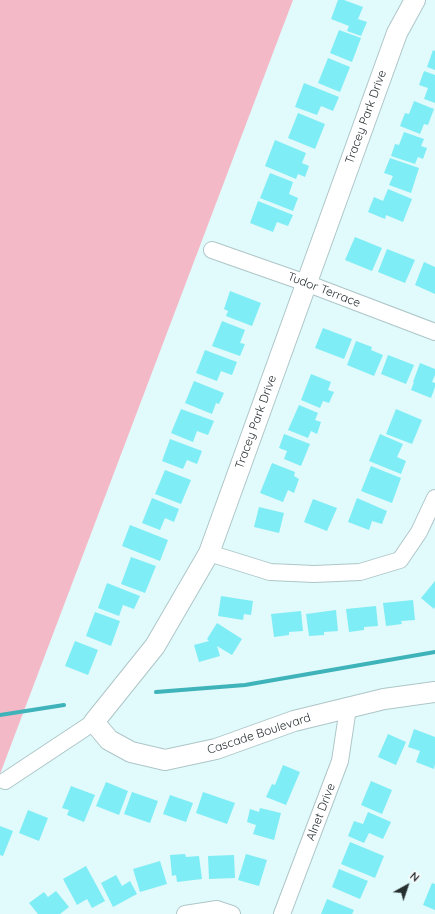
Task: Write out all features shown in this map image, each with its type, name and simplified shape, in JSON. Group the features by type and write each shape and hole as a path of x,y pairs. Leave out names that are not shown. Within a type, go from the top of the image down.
{"street":[{"name":"Tracey Park Drive","path":"5,781 94,722 155,646 209,553 397,33 415,0"},
{"name":"Tudor Terrace","path":"212,250 306,283 435,332"},
{"path":"209,553 270,572 314,574 360,572 400,560 419,532 435,498"},
{"name":"Cascade Boulevard","path":"94,722 109,740 131,752 165,760 216,749 294,721 384,699 435,692"},
{"name":"Alnet Drive","path":"282,914 340,761 348,708"},
{"path":"185,914 217,910 232,914"}],"shaded area":[{"path":"0,0 293,0 0,774"}],"building":[{"path":"338,0 344,0 363,7 358,19 367,22 361,36 347,31 349,26 331,19"},
{"path":"339,30 361,38 352,62 330,53"},
{"path":"433,50 435,51 435,70 427,67"},
{"path":"328,58 350,67 340,92 318,83"},
{"path":"424,71 435,75 435,103 424,99 428,88 419,85"},
{"path":"304,83 339,97 333,111 321,106 317,115 295,107"},
{"path":"414,101 434,109 428,125 424,124 420,134 400,126 405,113 409,114"},
{"path":"298,113 325,124 315,149 288,138"},
{"path":"404,132 424,139 421,146 427,148 423,159 418,157 415,164 391,156 395,144 399,145"},
{"path":"275,140 306,153 302,163 309,166 305,177 298,174 296,179 265,166"},
{"path":"390,158 419,168 411,193 389,185 393,176 384,173"},
{"path":"270,173 293,182 289,194 298,198 293,211 260,198"},
{"path":"388,189 412,199 403,222 386,215 385,219 368,212 374,197 383,201"},
{"path":"258,201 293,215 288,226 277,222 273,232 250,223"},
{"path":"355,237 382,248 372,271 345,260"},
{"path":"387,249 415,260 405,283 378,272"},
{"path":"424,262 435,267 435,294 415,285"},
{"path":"230,291 261,303 252,326 226,316 228,311 224,309"},
{"path":"222,321 245,330 240,343 245,344 240,356 212,346"},
{"path":"323,328 352,339 344,359 315,348"},
{"path":"356,341 372,347 371,350 383,355 374,376 347,365"},
{"path":"205,350 237,362 232,375 221,371 217,381 196,373"},
{"path":"388,355 414,365 406,384 381,374"},
{"path":"420,363 435,369 435,375 432,382 435,383 435,387 431,398 411,390"},
{"path":"311,374 331,382 328,390 334,392 329,403 323,401 320,408 301,400"},
{"path":"194,381 224,393 219,404 216,403 212,414 185,403"},
{"path":"299,405 318,413 315,420 321,422 317,434 311,431 308,438 288,430"},
{"path":"181,409 214,421 208,435 197,431 193,442 171,433"},
{"path":"396,409 422,420 412,444 386,434"},
{"path":"284,434 310,444 301,466 284,459 287,451 279,448"},
{"path":"380,434 403,444 397,457 406,461 401,474 369,461"},
{"path":"170,439 202,451 197,464 187,460 183,469 162,461"},
{"path":"272,463 295,472 294,476 299,479 294,493 288,490 283,502 260,493"},
{"path":"371,466 401,478 392,503 361,491"},
{"path":"165,470 191,480 181,504 155,494"},
{"path":"152,498 179,509 174,522 165,518 160,530 142,523"},
{"path":"357,498 387,511 382,524 372,521 369,530 348,522"},
{"path":"313,499 337,508 327,531 304,522"},
{"path":"259,507 284,513 279,533 254,527"},
{"path":"130,525 168,540 160,561 122,546"},
{"path":"131,557 156,566 145,593 121,584"},
{"path":"435,581 435,607 434,609 421,598"},
{"path":"107,583 140,596 134,609 123,605 119,616 98,608"},
{"path":"221,596 253,601 251,615 244,614 243,620 218,616"},
{"path":"413,600 415,620 401,621 402,624 386,626 383,603"},
{"path":"376,606 378,626 364,627 364,630 349,632 346,609"},
{"path":"336,610 338,631 324,632 324,635 309,636 306,614"},
{"path":"301,611 303,631 289,632 289,635 274,637 271,614"},
{"path":"95,612 120,621 111,646 86,636"},
{"path":"217,623 242,639 232,655 217,646 220,656 199,662 194,645 209,641 207,639"},
{"path":"75,641 98,650 88,675 65,666"},
{"path":"414,729 435,737 434,769 416,762 420,751 408,747"},
{"path":"388,734 406,742 396,765 378,757"},
{"path":"283,765 300,772 286,805 266,797 272,784 275,785"},
{"path":"371,781 392,790 382,814 361,805"},
{"path":"106,782 128,791 119,815 96,806"},
{"path":"71,786 95,795 84,822 67,815 69,810 62,808"},
{"path":"132,792 158,801 150,823 124,814"},
{"path":"203,792 235,803 227,824 196,813"},
{"path":"170,795 193,803 186,822 163,814"},
{"path":"260,808 281,813 274,840 253,834 256,825 247,822 250,809 259,812"},
{"path":"28,810 48,818 39,841 19,833"},
{"path":"368,812 391,822 383,839 369,833 364,843 348,836 354,821 363,824"},
{"path":"0,826 13,831 3,856 0,855"},
{"path":"350,842 384,856 375,878 341,864"},
{"path":"185,854 186,857 199,856 202,879 177,882 176,875 172,876 170,855"},
{"path":"246,854 267,860 259,886 238,880"},
{"path":"234,855 235,878 209,879 208,856"},
{"path":"160,861 167,884 140,892 133,869"},
{"path":"86,866 105,901 92,908 87,899 77,905 63,879"},
{"path":"339,869 368,881 360,899 332,887"},
{"path":"116,875 122,886 130,881 137,894 113,907 101,883"},
{"path":"432,883 435,884 435,910 423,905"},
{"path":"56,891 69,907 60,914 38,914 29,903 44,892 48,897"},
{"path":"327,899 354,910 352,914 321,914"}],"waterway":[{"path":"156,692 245,685 435,652"},
{"path":"0,715 64,705"}]}
